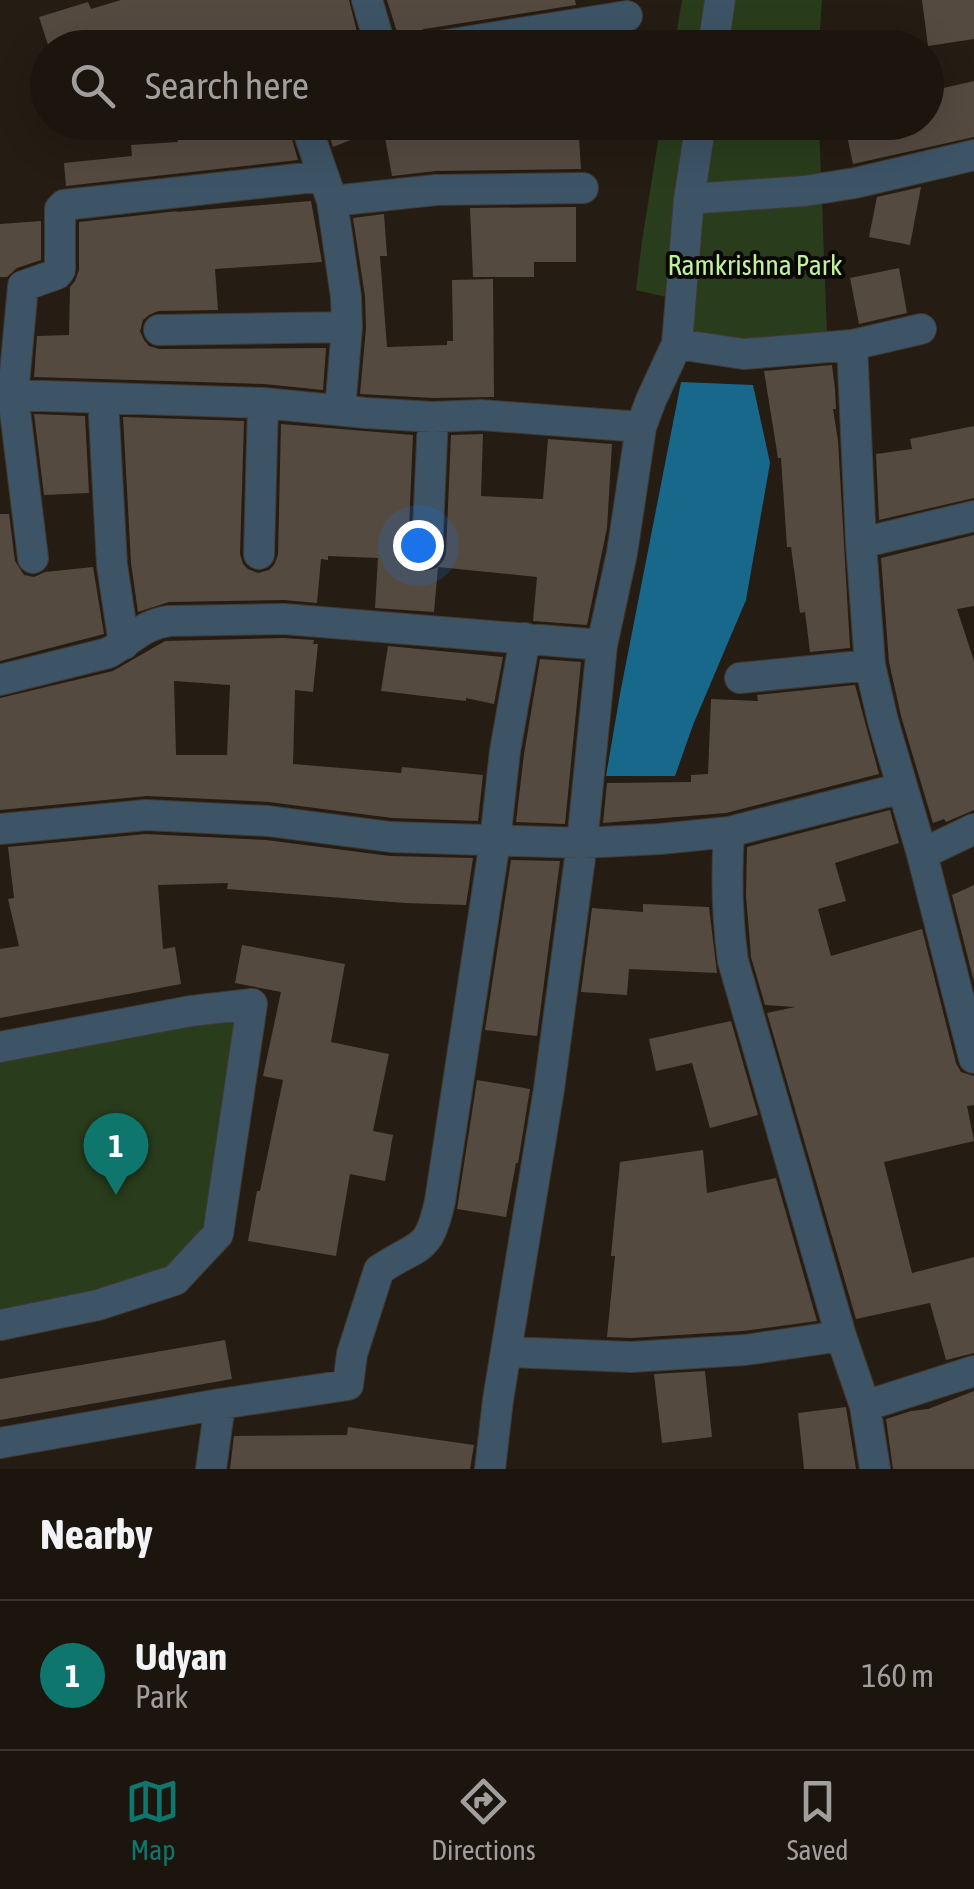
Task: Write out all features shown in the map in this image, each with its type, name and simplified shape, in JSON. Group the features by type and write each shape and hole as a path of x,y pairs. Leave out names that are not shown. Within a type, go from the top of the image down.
{"street":[{"path":"368,0 376,30"},
{"path":"716,30 720,0"},
{"path":"540,30 628,16"},
{"path":"310,140 327,188 346,296 340,410"},
{"path":"490,1469 549,1089 582,843 602,646 622,553 641,427 677,344 689,198 698,140"},
{"path":"689,198 854,183 974,155"},
{"path":"33,558 13,395 23,286 60,270 58,212 64,205 327,188 583,188"},
{"path":"158,330 347,327"},
{"path":"677,344 744,354 852,345 922,329"},
{"path":"852,345 860,543 870,665 974,1058"},
{"path":"13,395 263,404 433,417 482,415 641,427"},
{"path":"103,398 112,565 124,644"},
{"path":"258,554 263,404"},
{"path":"427,552 433,417"},
{"path":"860,543 974,516"},
{"path":"0,680 108,653 155,623 284,618 602,646"},
{"path":"0,1443 348,1385 352,1354 379,1270 420,1248 434,1230 525,638"},
{"path":"740,678 870,665"},
{"path":"0,829 146,815 268,821 392,836 582,843 729,832 902,788"},
{"path":"922,854 974,829"},
{"path":"729,832 726,873 734,961 864,1406 874,1469"},
{"path":"0,1047 190,1011 252,1004 218,1234 175,1280 98,1305 0,1326"},
{"path":"506,1352 630,1357 745,1350 841,1336"},
{"path":"864,1406 974,1371"},
{"path":"211,1469 220,1404"}],"green space":[{"path":"682,0 822,0 820,30 677,30"},
{"path":"658,140 698,140 674,299 636,290"},
{"name":"Ramkrishna Park","path":"701,140 820,140 827,335 677,344"},
{"path":"262,993 242,1148 223,1241 170,1296 4,1341 0,1323 0,1037"}],"water":[{"path":"681,382 753,385 770,463 746,600 675,776 606,776 620,694"}],"building":[{"path":"121,0 349,0 356,30 43,30 39,17 88,2 91,9"},
{"path":"387,0 575,0 576,5 422,30 396,30"},
{"path":"922,0 974,0 974,39 944,44 944,30 926,30"},
{"path":"974,81 974,137 853,164 848,140 944,140 944,88"},
{"path":"292,140 298,160 66,186 64,163 132,156 131,145"},
{"path":"331,140 350,140 333,147"},
{"path":"385,140 579,140 581,169 436,171 392,176"},
{"path":"921,187 910,245 869,237 877,197"},
{"path":"311,201 322,262 215,269 218,310 158,311 143,320 140,331 149,346 159,349 326,348 323,390 264,384 34,377 37,336 69,335 70,287 79,270 79,222"},
{"path":"576,207 576,262 534,262 534,277 473,277 470,208"},
{"path":"384,214 387,256 380,256 387,347 447,345 447,341 453,341 452,280 493,279 494,397 360,394 365,296 353,218"},
{"path":"41,221 41,260 0,277 0,224"},
{"path":"899,268 907,313 859,324 850,278"},
{"path":"832,365 850,648 810,652 791,547 787,547 781,458 764,371"},
{"path":"34,414 85,416 89,493 44,495"},
{"path":"123,417 244,421 240,554 243,564 258,573 269,570 278,555 281,424 413,435 408,552 411,561 425,571 436,568 446,554 451,435 483,434 481,496 543,499 548,439 612,444 607,528 587,625 533,621 537,577 438,567 434,612 375,608 378,558 328,556 328,560 321,559 317,603 169,602 138,612 131,563"},
{"path":"974,426 974,498 879,520 876,454 912,449 910,439"},
{"path":"0,514 9,514 15,561 24,575 34,577 45,572 93,567 104,634 0,661"},
{"path":"974,535 974,606 957,609 974,661 974,810 933,823 889,662 881,558"},
{"path":"314,640 313,644 318,644 313,692 295,690 293,764 401,773 402,767 483,775 478,821 392,818 269,802 147,796 0,810 0,698 113,671 165,641","holes":["174,681 230,685 227,755 176,755"]},
{"path":"388,646 503,657 494,704 381,691"},
{"path":"540,659 581,662 565,824 516,822"},
{"path":"855,685 879,774 726,813 603,823 607,783 691,782 691,775 708,774 711,699 758,701 757,695"},
{"path":"890,810 899,843 835,863 846,901 818,909 831,956 922,929 956,1063 961,1072 974,1076 974,1105 967,1106 974,1141 884,1162 912,1273 974,1257 974,1353 946,1360 930,1303 856,1319 767,1013 795,1007 765,1005 751,957 747,847"},
{"path":"146,834 266,840 390,856 473,858 466,905 227,889 228,883 158,885 163,949 175,947 181,984 0,1018 0,949 19,946 8,899 14,898 8,847"},
{"path":"511,860 560,861 537,1036 485,1030"},
{"path":"974,885 974,982 952,895"},
{"path":"643,904 709,907 717,973 629,969 627,995 581,992 592,908 643,912"},
{"path":"242,945 345,964 331,1042 389,1054 373,1131 393,1135 385,1181 350,1174 336,1256 248,1241 283,1080 263,1076 281,992 235,983"},
{"path":"731,1021 758,1115 710,1128 692,1063 656,1071 649,1039"},
{"path":"477,1080 530,1089 506,1217 457,1209"},
{"path":"703,1150 707,1193 776,1178 817,1321 743,1331 607,1337 620,1162"},
{"path":"225,1340 232,1379 0,1420 0,1379"},
{"path":"705,1371 712,1437 662,1443 654,1374"},
{"path":"974,1391 974,1469 893,1469 886,1419 928,1409"},
{"path":"846,1407 856,1469 804,1469 798,1413"},
{"path":"348,1427 474,1445 470,1469 230,1469 234,1436 347,1435"}],"place":[{"name":"Udyan","path":"116,1195"}]}
